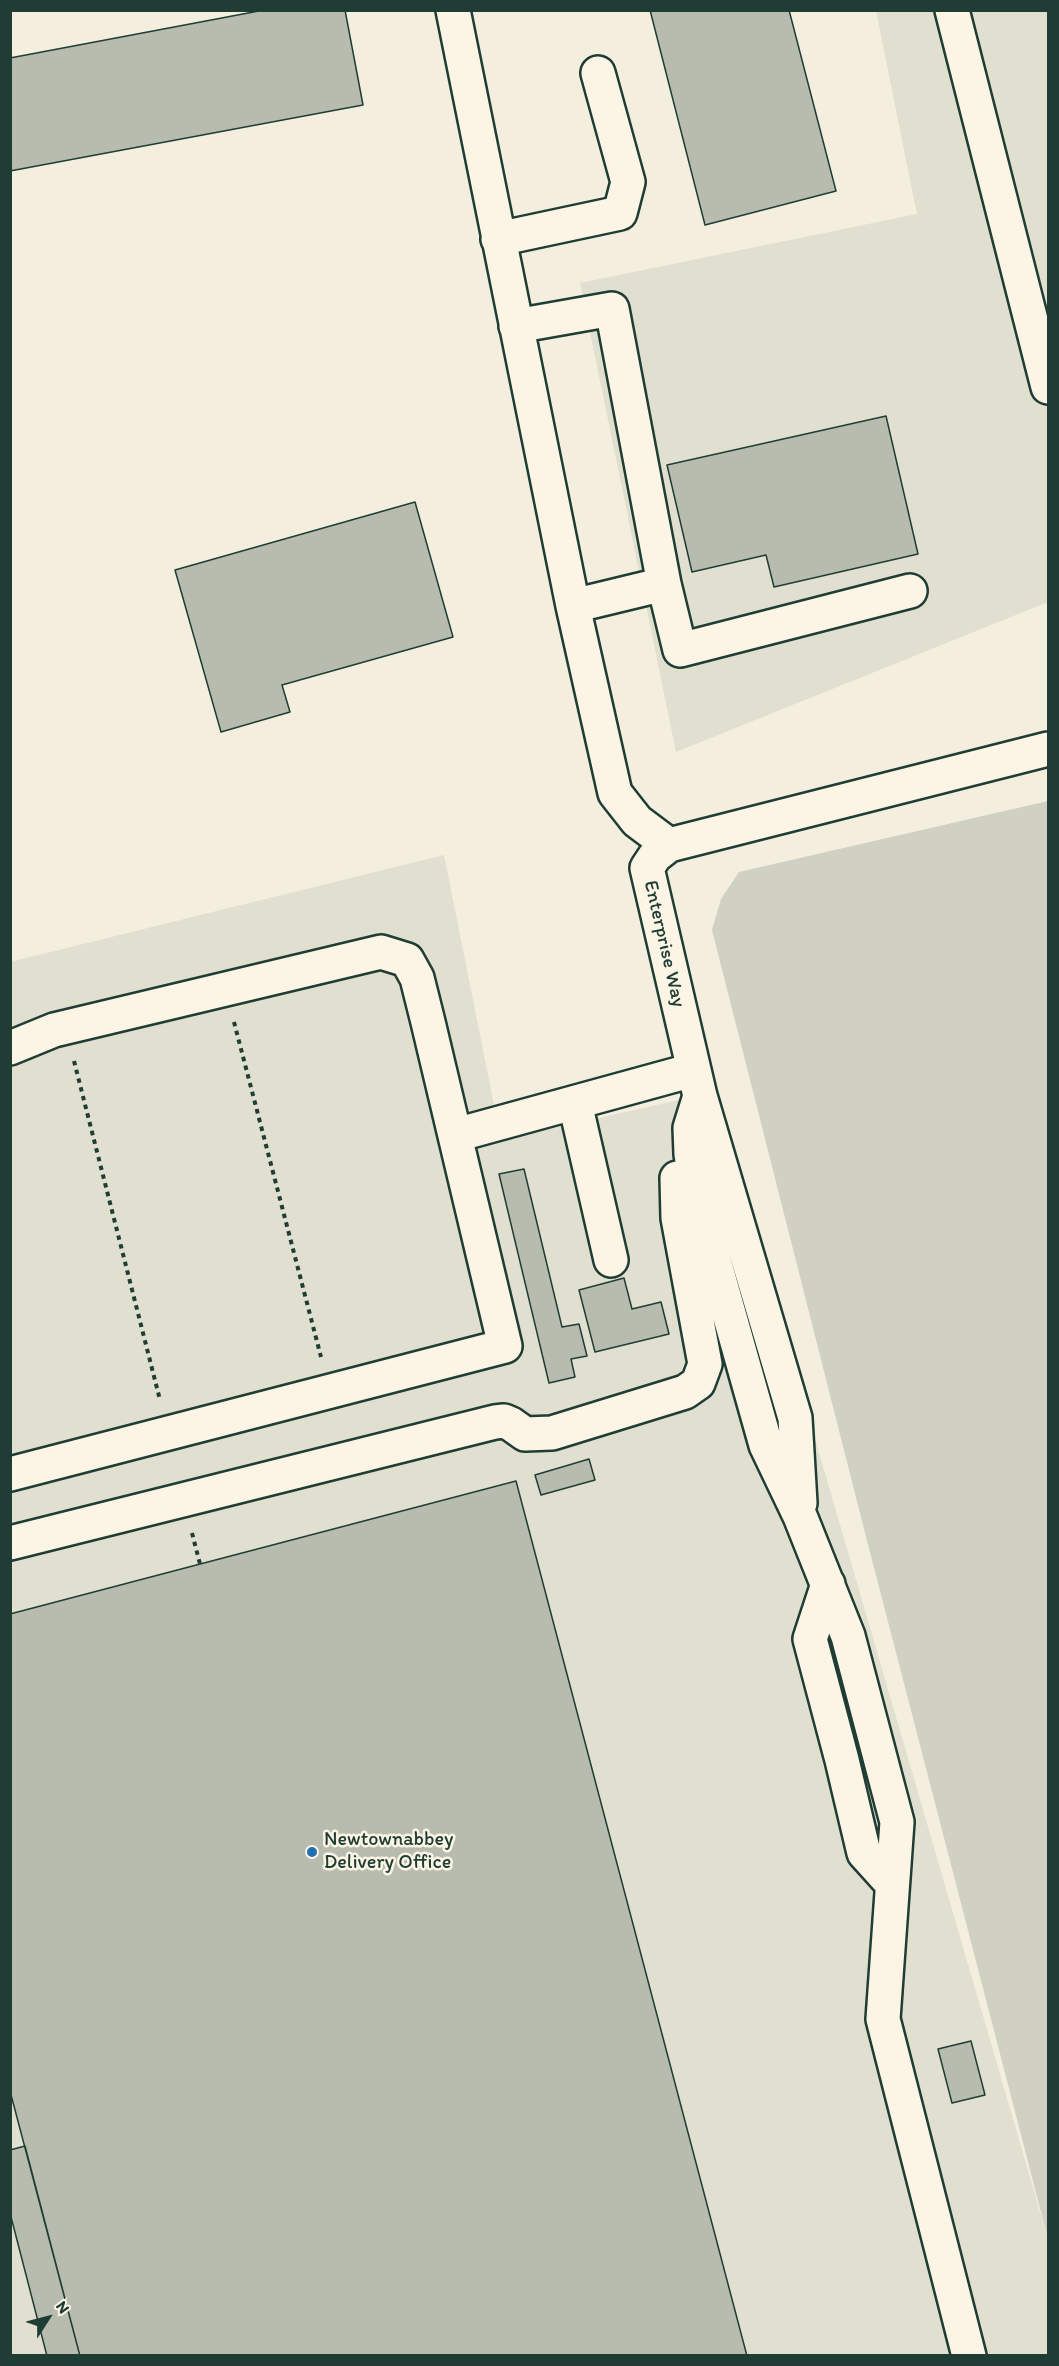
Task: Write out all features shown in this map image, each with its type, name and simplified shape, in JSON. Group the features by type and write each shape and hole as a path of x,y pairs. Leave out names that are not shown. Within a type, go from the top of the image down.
{"street":[{"path":"453,10 573,606 615,793 637,821 669,845 1048,749"},
{"path":"952,10 1042,337 1048,387"},
{"path":"498,239 620,213 628,182 598,73"},
{"path":"516,326 612,309 664,584 680,650 910,591"},
{"path":"573,606 664,584"},
{"name":"Enterprise Way","path":"669,845 655,856 647,868 696,1083 795,1418 800,1516"},
{"path":"10,1048 54,1029 381,952 407,960 417,978 505,1346 10,1474"},
{"path":"456,1135 575,1102 696,1083 690,1128 691,1154 699,1207 766,1444 800,1516 848,1636 897,1822 883,2019 969,2355"},
{"path":"575,1102 611,1260"},
{"path":"10,1543 495,1422 504,1421 525,1434 552,1433 693,1388 703,1374 705,1364 678,1218 677,1184 679,1157 690,1128"},
{"path":"828,1584 810,1639 864,1853 892,1884"}],"path":[{"path":"226,989 330,1392"},
{"path":"65,1027 168,1434"},
{"path":"185,1501 200,1564"}],"shaded area":[{"path":"876,11 1048,11 1048,602 676,752 580,283 917,214"},
{"path":"1048,801 1048,2239 712,930 721,899 739,872"},
{"path":"444,855 501,1140 714,1092 1048,2239 1048,2355 11,2355 10,962"}],"building":[{"path":"264,10 345,10 363,105 10,171 10,58"},
{"path":"650,10 789,10 836,191 705,225"},
{"path":"886,416 918,554 774,587 766,555 692,572 667,465"},
{"path":"415,502 453,637 282,685 290,712 221,732 175,570"},
{"path":"524,1169 562,1327 579,1324 587,1356 571,1359 575,1377 549,1383 499,1174"},
{"path":"624,1278 632,1309 661,1302 669,1334 595,1352 579,1290"},
{"path":"589,1459 595,1480 541,1495 535,1475"},
{"name":"Newtownabbey Delivery Office","path":"516,1481 747,2356 80,2356 10,2091 10,1614"},
{"path":"971,2041 985,2095 952,2103 938,2049"},
{"path":"25,2146 80,2356 47,2356 10,2213 10,2150"}],"place":[{"name":"Newtownabbey Delivery Office","path":"312,1852"}]}
